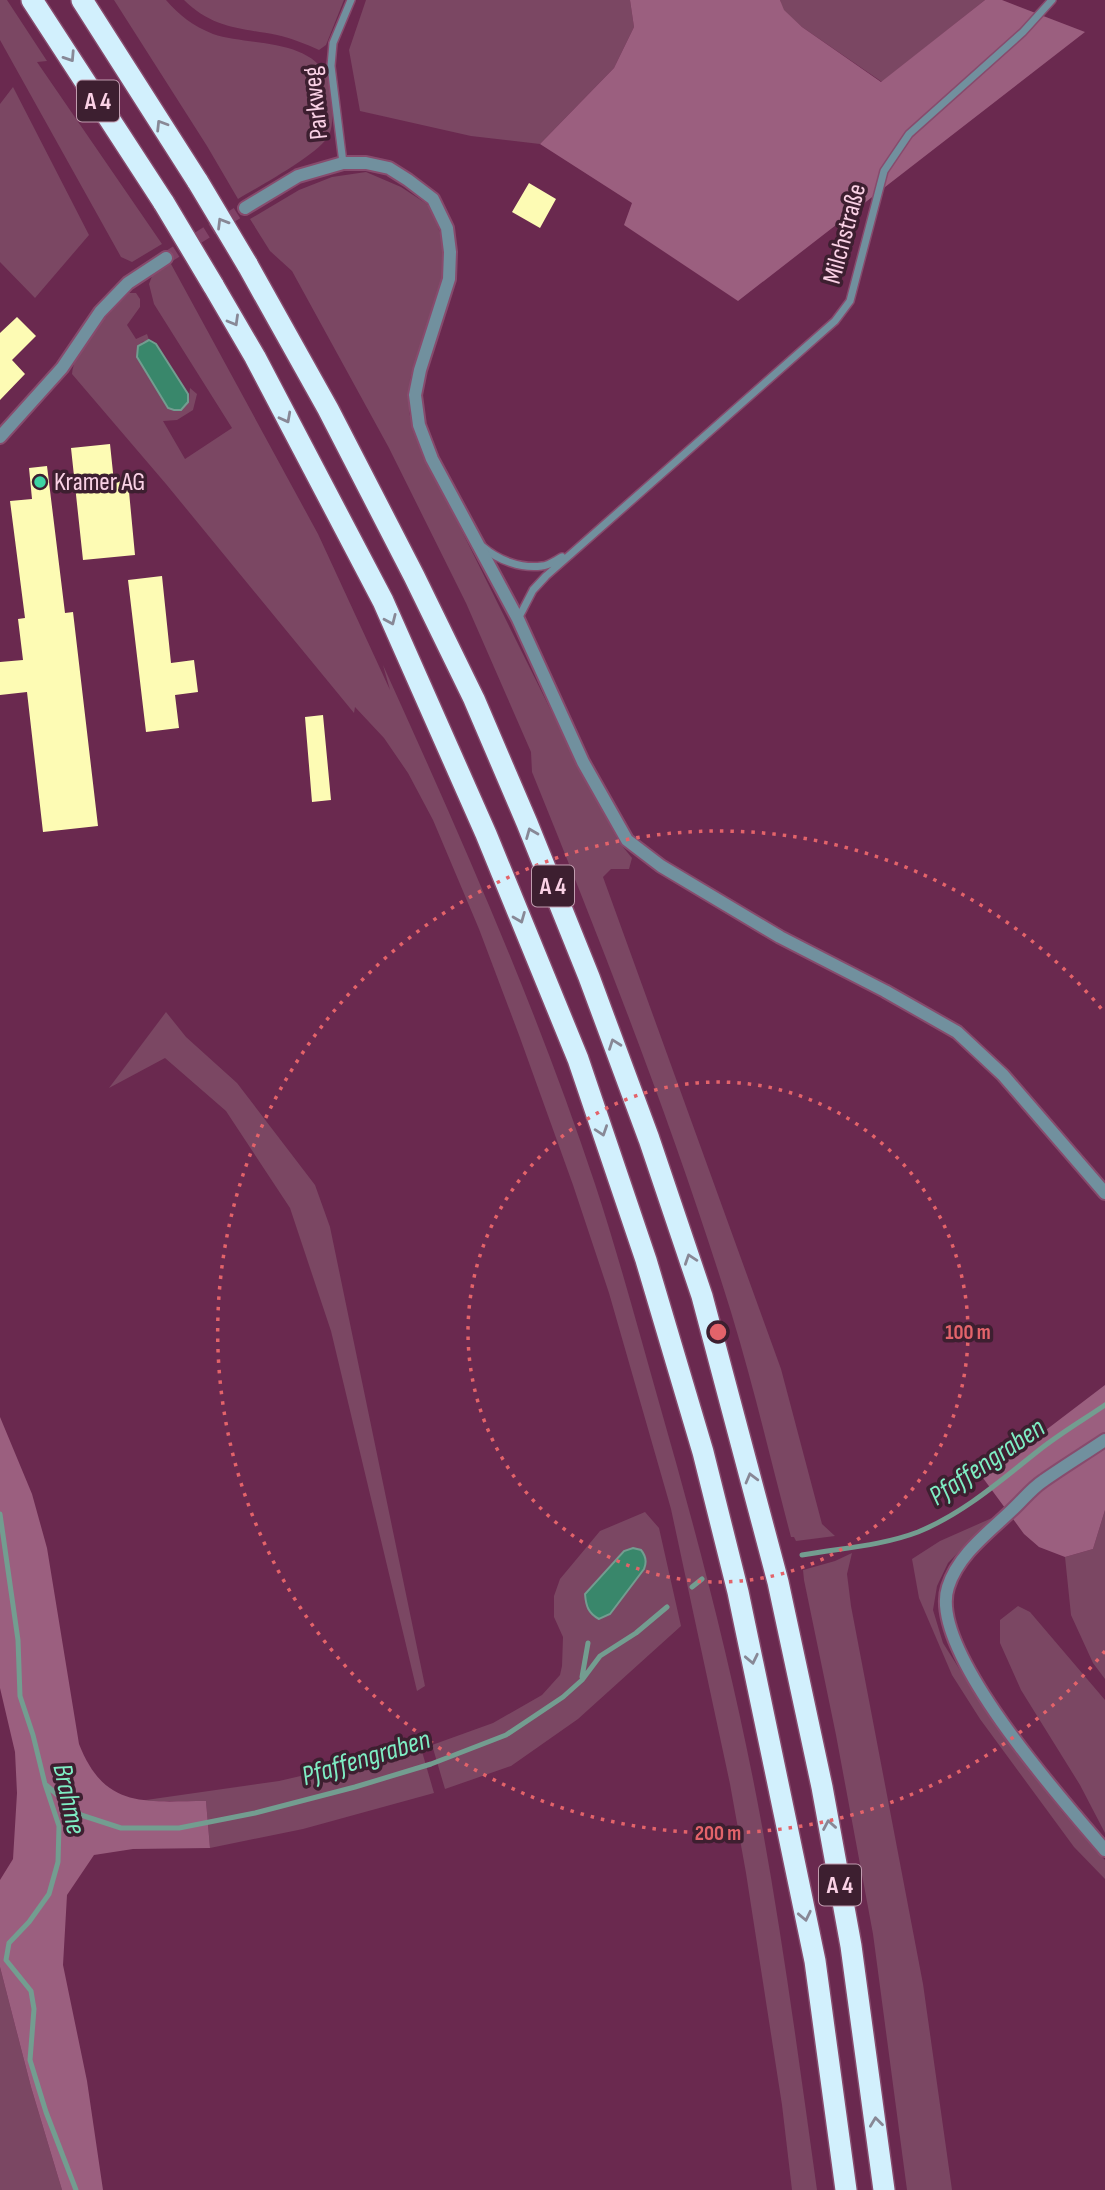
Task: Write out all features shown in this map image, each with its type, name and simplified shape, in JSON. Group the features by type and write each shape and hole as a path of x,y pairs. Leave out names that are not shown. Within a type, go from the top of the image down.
{"highway":[{"name":"A 4","path":"33,0 164,203 255,357 383,601 486,834 578,1059 646,1260 730,1554 815,1961 846,2190"},
{"name":"A 4","path":"82,0 247,264 328,409 414,576 474,699 538,849 594,989 649,1139 702,1296 778,1582 822,1787 848,1933 884,2190"}],"street":[{"name":"Parkweg","path":"343,163 331,66 333,43 351,0"},
{"name":"Milchstraße","path":"518,619 533,590 546,576 835,321 850,301 884,171 890,161 909,134 1023,32 1052,0"},
{"path":"245,208 298,176 343,163 366,163 389,169 433,199 447,228 449,279 420,370 415,395 419,425 432,460 518,619 583,762 627,840 661,866 780,937 957,1032 1003,1075 1105,1193"},
{"path":"0,437 62,368 100,312 128,283 166,258"},
{"name":"Milchstraße","path":"476,542 493,556 520,565 544,566 572,552"},
{"path":"1105,1440 1040,1483 965,1555 947,1587 945,1608 950,1630 979,1689 1047,1783 1105,1850"}],"shaded area":[{"path":"0,0 7,0 47,61 37,62 162,244 132,262 121,257 0,40"},
{"path":"114,0 166,0 187,20 213,34 276,45 307,56 319,65 330,83 332,126 329,135 302,160 238,199"},
{"path":"184,0 344,0 326,45 319,50 282,36 216,22"},
{"path":"366,0 630,0 634,27 614,68 540,144 471,136 360,111 349,50"},
{"path":"630,0 780,0 784,10 802,27 881,82 985,0 1002,0 1085,32 738,301 624,225 632,203 540,144 614,68 634,27"},
{"path":"780,0 985,0 882,82 802,27 783,10"},
{"path":"13,87 89,235 35,298 0,262 0,104"},
{"path":"366,172 401,187 430,206 442,238 443,275 410,379 409,413 436,479 588,785 619,842 632,858 629,869 611,869 603,877 781,1369 822,1524 835,1536 796,1541 791,1537 739,1340 686,1175 612,973 532,772 531,752 466,603 389,448 292,271 270,251 250,219 299,190 332,177"},
{"path":"171,264 318,534 390,690 383,665 522,986 595,1184 689,1510 741,1720 777,1917 817,2190 792,2190 782,2105 746,1873 730,1784 671,1509 609,1293 573,1185 479,929 433,820 408,773 384,738 355,707 354,713 72,374 79,354 94,331 129,293 136,293 140,299 140,307 127,325 136,339 147,334 149,340 142,342 137,357 165,403 174,410 181,410 189,399 190,388 197,394 193,410 177,420 163,421 185,459 232,428 154,304 149,284 152,276"},
{"path":"149,340 156,344 188,394 188,402 181,410 168,408 137,357 138,346"},
{"path":"166,1012 186,1037 237,1083 315,1185 330,1227 425,1686 417,1691 331,1331 290,1208 226,1111 165,1058 109,1088"},
{"path":"1105,1385 1105,1510 1093,1549 1065,1557 1039,1547 1024,1534 983,1478"},
{"path":"0,1417 32,1494 47,1548 79,1744 89,1765 101,1781 129,1797 164,1801 206,1801 210,1848 133,1849 94,1855 67,1895 63,1965 87,2081 103,2190 62,2190 31,2087 0,1967 0,1880 13,1859 17,1793 15,1752 0,1688"},
{"path":"1105,1510 1105,1679 1093,1663 1071,1615 1065,1557 1093,1549"},
{"path":"645,1512 659,1528 681,1626 578,1719 511,1766 445,1789 432,1745 493,1723 542,1695 560,1675 562,1666 563,1637 554,1617 554,1596 560,1579 600,1531"},
{"path":"992,1518 948,1563 937,1586 933,1610 943,1643 993,1722 1063,1813 1105,1860 1105,1879 1074,1847 980,1719 952,1675 919,1598 912,1559 940,1541"},
{"path":"633,1548 641,1550 644,1555 644,1569 610,1614 599,1619 588,1609 585,1594 624,1551"},
{"path":"852,1553 847,1574 851,1606 923,1984 952,2190 907,2190 873,1934 804,1580 803,1570"},
{"path":"1018,1606 1030,1612 1105,1700 1105,1833 1080,1785 1021,1690 1000,1643 1000,1620"},
{"path":"421,1748 434,1793 303,1829 210,1848 206,1801 139,1801 279,1781"},
{"path":"0,1967 31,2087 62,2190 0,2190"}],"building":[{"path":"529,183 556,199 540,228 512,212"},
{"path":"17,317 36,336 12,360 25,374 0,400 0,333"},
{"path":"110,444 114,482 128,481 135,555 83,560 71,448"},
{"path":"47,466 65,613 73,612 98,826 43,832 27,692 0,695 0,662 23,660 18,619 25,618 10,501 32,499 29,468"},
{"path":"162,576 171,663 194,660 198,692 175,695 179,728 146,732 128,580"},
{"path":"323,715 331,800 312,802 305,717"}],"waterway":[{"name":"Pfaffengraben","path":"802,1555 890,1541 935,1524 981,1496 1046,1445 1105,1405"},
{"name":"Brahme","path":"0,1514 18,1640 20,1696 59,1826 58,1862 49,1894 29,1922 9,1943 6,1960 31,1991 34,2009 30,2060 46,2112 76,2190"},
{"name":"Pfaffengraben","path":"692,1587 702,1579"},
{"name":"Pfaffengraben","path":"46,1785 81,1815 121,1828 179,1828 255,1813 355,1787 431,1764 506,1735 563,1697 582,1680 600,1656 636,1633 667,1607"},
{"path":"582,1677 588,1643"}],"tunnel":[{"path":"166,258 245,208"}],"place":[{"name":"Kramer AG","path":"40,482"}]}
